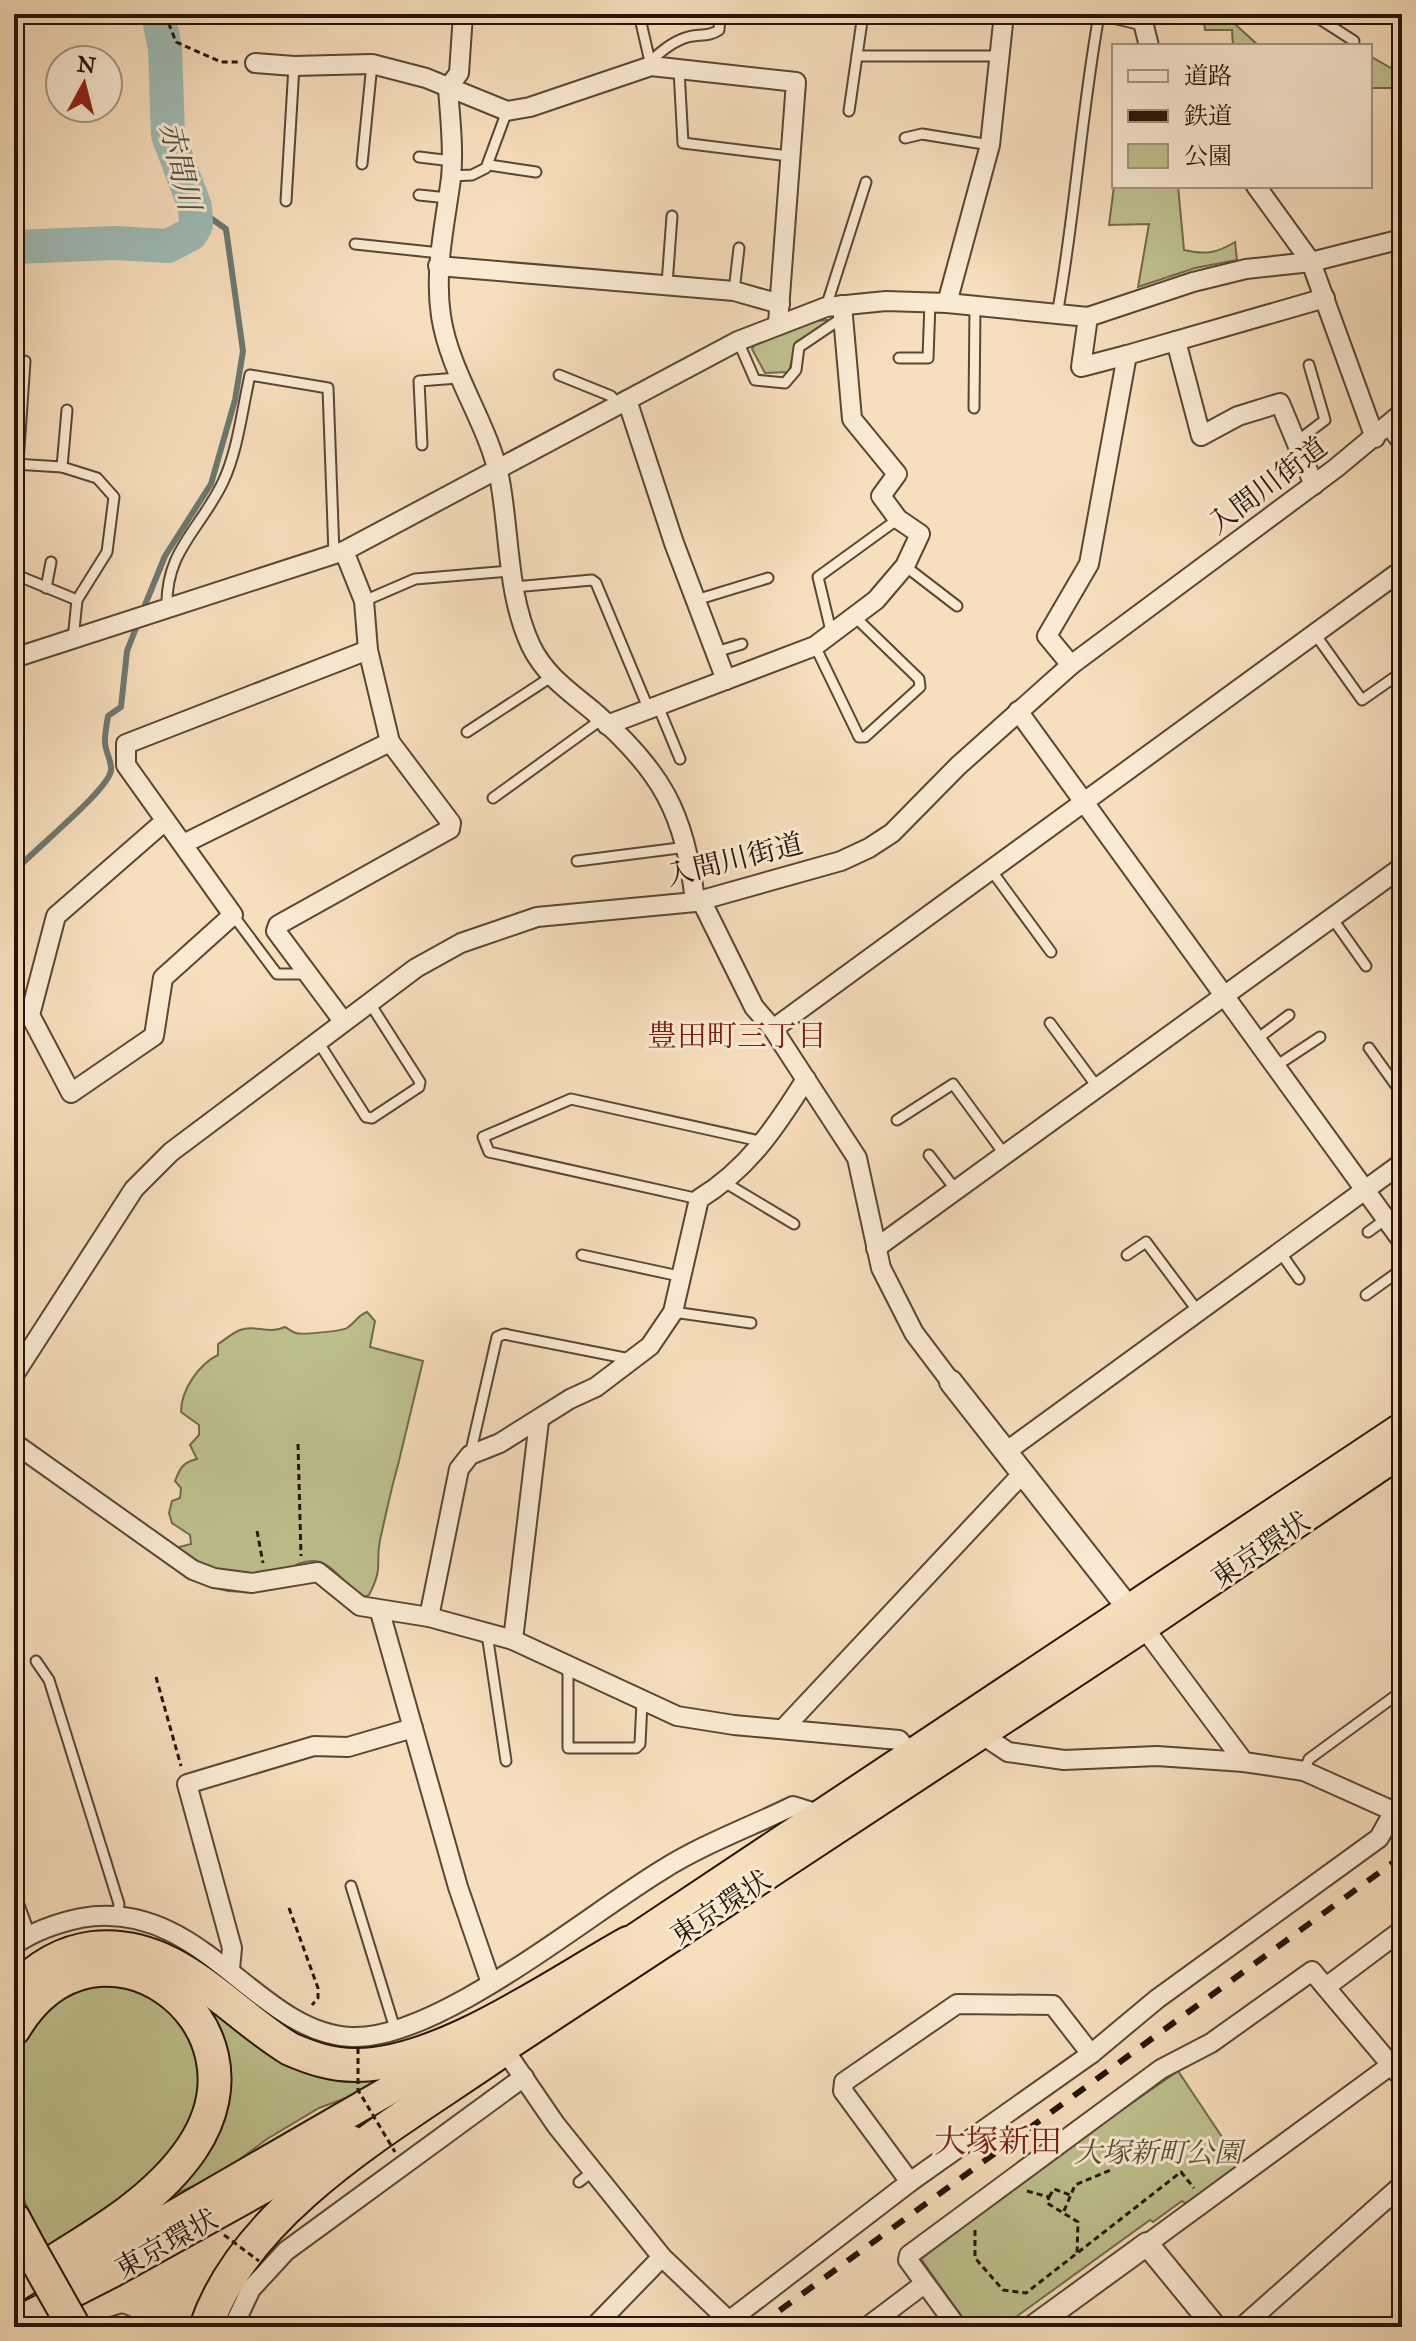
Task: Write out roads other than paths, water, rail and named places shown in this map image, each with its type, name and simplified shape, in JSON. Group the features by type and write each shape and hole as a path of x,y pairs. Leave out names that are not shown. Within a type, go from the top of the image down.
{"highway":[{"name":"東京環状","path":"14,2323 330,2153 504,2049 981,1734 1402,1427"},
{"name":"東京環状","path":"14,2297 168,2218 442,2062 628,1943 911,1754 1137,1618 1402,1452"},
{"path":"14,1992 44,1965 64,1956 84,1949 127,1948 150,1953 183,1970 290,2049 312,2058 356,2065 404,2058 461,2036 628,1943"},
{"path":"14,2029 35,1999 75,1974 98,1969 144,1976 164,1986 197,2017 214,2059 214,2083 203,2128 176,2169 131,2209 14,2286"},
{"path":"206,2327 231,2274 257,2240 292,2206 357,2152 504,2049"},
{"path":"19,2243 51,2327"},
{"path":"19,2243 74,2327"}],"street":[{"path":"463,14 459,73 448,88 451,168 439,259 446,345 498,472 512,579 531,646 551,677 605,722 657,777 673,804 687,847 698,901 754,1007 773,1029 857,1158 881,1268 914,1333 1137,1618 1244,1762"},
{"path":"938,303 990,145 1004,14"},
{"path":"1142,20 1148,44"},
{"path":"255,63 294,66 372,64 507,111 530,107 651,64 679,70 796,82 778,323"},
{"path":"1257,188 1311,262 1325,298 1393,429"},
{"path":"14,658 339,553 498,472 738,341 778,323 886,301 1088,317 1220,275 1311,262 1402,239"},
{"path":"439,259 734,291 780,304"},
{"path":"1088,317 1081,367 1325,298"},
{"path":"605,722 654,708 815,646 876,600 905,566 920,534 898,519 881,496 897,474 852,419 837,310"},
{"path":"1176,341 1201,436 1238,416 1280,403 1314,485"},
{"path":"1071,665 1047,636 1089,564 1127,355"},
{"path":"623,402 726,680"},
{"name":"入間川街道","path":"14,1375 134,1189 171,1152 317,1040 439,953 497,929 578,911 698,901 841,861 869,848 913,814 1018,711 1071,665 1393,429"},
{"path":"339,553 364,601 368,650 390,742 451,823 450,829 278,925 276,931 343,1021"},
{"path":"773,1029 1402,570"},
{"path":"165,821 56,916 22,1014 71,1093 154,1036 163,978 233,915 126,765 126,744 368,650"},
{"path":"1018,711 1402,1241"},
{"path":"183,844 390,742"},
{"path":"876,1248 1396,871"},
{"path":"429,1617 459,1469 470,1455 539,1421 635,1360 650,1346 673,1312 699,1199 757,1153 806,1079"},
{"path":"1007,1451 1402,1163"},
{"path":"513,1640 539,1421"},
{"path":"14,1443 193,1570 214,1578 268,1583 301,1573 318,1572 360,1606 380,1612 429,1617 513,1640 677,1716 899,1740 911,1754"},
{"path":"783,1729 1024,1472"},
{"path":"380,1612 458,1887 491,1983"},
{"path":"230,1969 232,1948 187,1784 314,1746 348,1747 413,1728"},
{"path":"504,2049 586,2177 725,2324 910,2182 1091,2054 1157,1999 1379,1838 1398,1813 1304,1771 1244,1762 1157,1756 1064,1760 1008,1752 981,1734"},
{"path":"14,1904 20,1941 70,1920 117,1917 151,1924 230,1969 294,2018 330,2034 348,2037 396,2033 491,1983 665,1868 793,1806 822,1815"},
{"path":"1326,1987 1402,1930"},
{"path":"957,2327 924,2284 908,2260 909,2255 1161,2069 1211,2043 1312,1971 1399,2067 1033,2327"},
{"path":"910,2182 843,2091 844,2082 957,2004 1053,2005 1091,2054"},
{"path":"233,2327 251,2289 286,2251 524,2077"},
{"path":"1242,2327 1402,2185"},
{"path":"1147,2244 1215,2327"},
{"path":"594,2327 662,2257"},
{"path":"867,2327 924,2284"}],"lane":[{"path":"639,14 651,64"},
{"path":"651,64 667,47 687,37 713,34 719,30 720,14"},
{"path":"849,111 863,14"},
{"path":"1057,315 1071,238 1086,86 1097,14 1142,20"},
{"path":"1312,14 1354,41"},
{"path":"857,56 999,56"},
{"path":"362,164 372,64"},
{"path":"286,201 294,66"},
{"path":"679,70 683,143 789,156"},
{"path":"489,165 507,111"},
{"path":"905,138 922,134 990,145"},
{"path":"419,157 472,175 489,165 536,172"},
{"path":"738,341 755,380 785,383 796,370 799,347 837,310 866,182"},
{"path":"419,195 448,198"},
{"path":"667,284 672,216"},
{"path":"355,244 439,259"},
{"path":"734,291 739,248"},
{"path":"899,358 928,358 938,303"},
{"path":"974,408 975,306"},
{"path":"25,361 16,463 62,467 97,478 114,497 107,552 77,600 73,640"},
{"path":"1296,442 1325,420 1309,365"},
{"path":"167,608 166,581 173,563 223,481 250,375 328,388 339,553"},
{"path":"559,375 623,402"},
{"path":"422,445 419,381 458,378"},
{"path":"62,467 67,410"},
{"path":"831,631 818,577 898,519"},
{"path":"46,588 51,562"},
{"path":"905,566 957,606"},
{"path":"14,574 77,600"},
{"path":"696,600 768,578"},
{"path":"364,601 415,579 592,580 680,759"},
{"path":"815,646 859,737 865,737 920,687 919,679 854,615"},
{"path":"1315,634 1362,700 1402,672"},
{"path":"716,652 742,644"},
{"path":"467,732 551,677"},
{"path":"493,798 605,722"},
{"path":"577,861 687,847"},
{"path":"991,870 1051,952"},
{"path":"1396,871 1402,891"},
{"path":"233,915 277,974 307,974"},
{"path":"1332,918 1366,966"},
{"path":"317,1040 366,1117 372,1118 419,1087 420,1082 369,1002"},
{"path":"1257,1039 1289,1015"},
{"path":"1050,1023 1098,1088"},
{"path":"1276,1066 1320,1037"},
{"path":"1369,1048 1402,1094"},
{"path":"897,1120 953,1084 1005,1155"},
{"path":"699,1199 489,1152 483,1137 571,1099 764,1142"},
{"path":"929,1155 957,1190"},
{"path":"724,1182 794,1224"},
{"path":"1368,1232 1386,1219"},
{"path":"1127,1255 1146,1242 1197,1310"},
{"path":"1280,1252 1299,1279"},
{"path":"582,1255 679,1276"},
{"path":"1366,1295 1402,1269"},
{"path":"673,1312 751,1323"},
{"path":"470,1455 497,1337 504,1334 635,1360"},
{"path":"487,1634 506,1761"},
{"path":"36,1661 49,1680 92,1812 117,1898 117,1917"},
{"path":"568,1668 568,1748 636,1748 640,1744 642,1702"},
{"path":"1304,1771 1309,1759 1402,1691"},
{"path":"351,1886 396,2033"},
{"path":"96,2327 122,2319 141,2327"}],"waterway":[{"name":"赤間川","path":"14,247 115,243 168,246 191,234 196,225 195,207 168,135 165,48 158,14"},
{"path":"145,605 165,556 211,484 235,400 243,351 226,229 195,207"},
{"path":"14,872 107,779 111,770 105,744 108,716 121,707 127,651 136,628"}],"railway":[{"path":"757,2327 1402,1856"}],"district":[{"name":"豊田町三丁目","path":"737,1036"},
{"name":"大塚新田","path":"998,2141"}],"park label":[{"name":"大塚新町公園","path":"1158,2152"}]}
